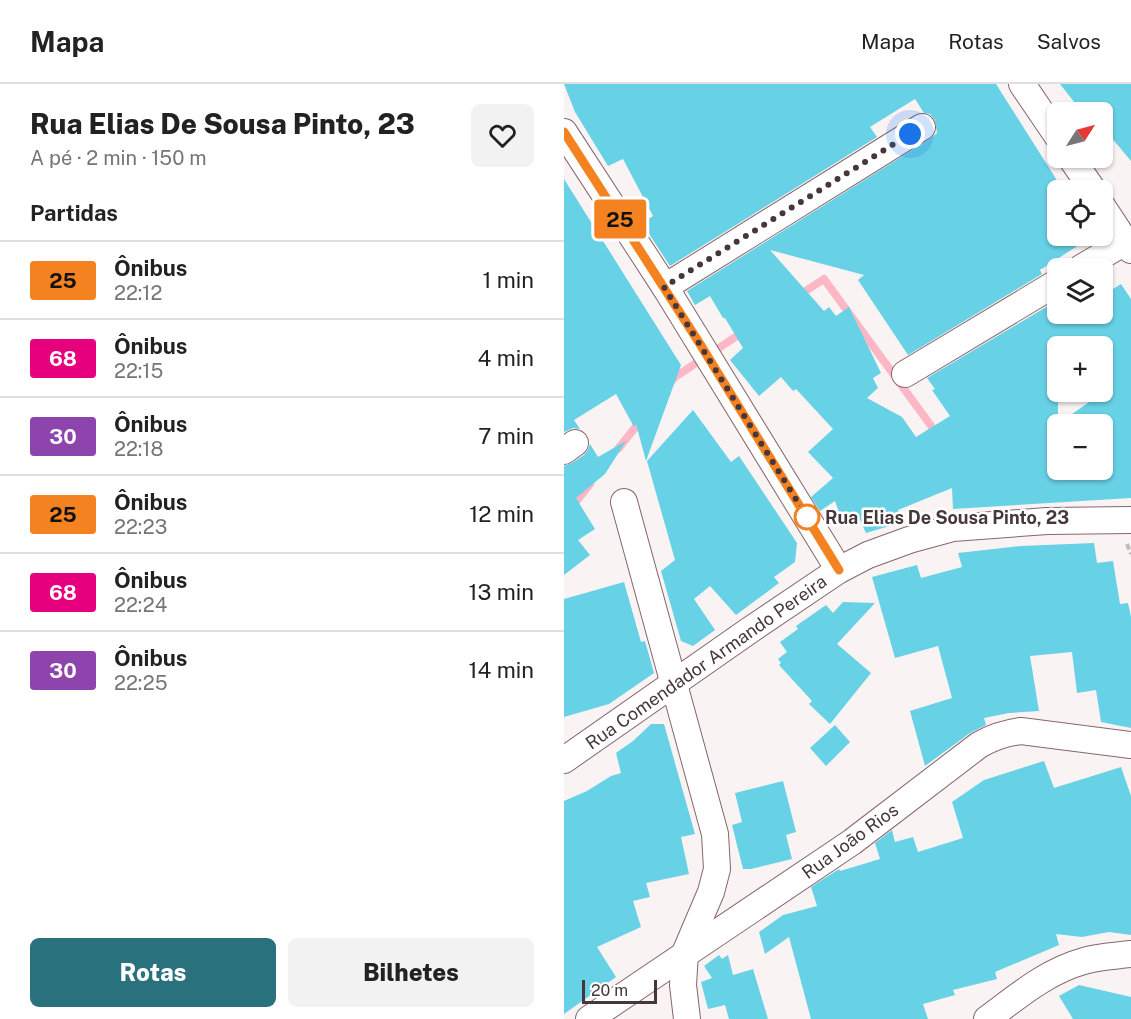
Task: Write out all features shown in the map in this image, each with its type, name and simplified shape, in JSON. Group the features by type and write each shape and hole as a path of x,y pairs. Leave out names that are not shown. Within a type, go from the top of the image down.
{"street":[{"path":"1022,84 1047,121"},
{"path":"664,287 922,127"},
{"path":"564,132 664,287 839,570"},
{"path":"1102,258 1128,246 1113,223"},
{"path":"905,374 1047,289"},
{"path":"624,502 715,834 717,869 711,892 686,953 683,985 687,1019"},
{"name":"Rua Comendador Armando Pereira","path":"564,760 839,570 868,555 909,540 953,528 1047,521 1131,520"},
{"name":"Rua João Rios","path":"589,1019 852,842 979,745 992,738 1005,733 1021,731 1131,745"},
{"path":"987,1019 1041,980 1061,969 1087,960 1126,958"}],"building":[{"path":"564,84 996,84 1047,168 1057,180 1047,180 1047,246 1077,246 1059,258 1047,258 1047,266 1040,270 1042,274 908,355 858,280 864,275 770,250 824,311 829,307 836,316 849,307 881,373 873,378 878,388 867,398 902,417 916,437 950,416 932,390 935,389 927,378 1047,307 1047,324 1113,324 1113,289 1121,284 1131,299 1131,498 953,509 952,488 898,510 903,522 866,533 860,520 844,526 835,501 820,511 811,497 833,478 808,452 833,429 796,389 793,391 781,377 759,396 730,360 743,348 710,296 695,305 687,291 930,139 937,133 935,120 930,114 924,113 915,99 870,127 877,137 670,266 642,223 653,216 623,159 608,166 575,112","holes":["1047,336 1113,336 1113,402 1089,402 1072,414 1113,414 1113,480 1047,480 1047,414 1058,414 1058,402 1047,402"]},
{"path":"1060,84 1131,84 1131,161 1113,140 1113,102 1074,102"},
{"path":"564,179 681,365 646,461 636,424 634,427 616,394 574,420 580,429 573,428 564,432"},
{"path":"693,410 731,462 739,456 797,543 795,562 774,577 779,583 736,615 710,586 694,599 715,630 693,646 681,641 661,571 675,560 647,461"},
{"path":"626,441 605,474 576,498 595,529 578,540 590,555 564,575 564,466 584,455 590,444 598,457"},
{"path":"1094,543 1097,563 1113,561 1120,604 1128,603 1131,617 1131,728 1101,722 1096,690 1077,693 1072,652 1030,656 1039,711 1009,713 984,718 986,725 970,733 925,766 910,711 952,698 938,646 895,658 872,577 917,565 921,578 962,567 958,553 1021,546"},
{"path":"624,582 641,642 645,641 654,673 609,704 564,717 564,599"},
{"path":"843,602 875,603 837,644 871,673 830,724 809,704 812,701 779,665 781,663 778,659 787,652 780,642 798,629 796,626 826,605 833,613"},
{"path":"651,724 664,724 695,834 681,837 689,874 646,883 650,897 633,901 641,927 597,947 616,977 564,1014 564,801 621,773 616,753"},
{"path":"835,725 850,742 826,766 810,748"},
{"path":"1044,761 1054,788 1121,767 1131,796 1131,935 1109,932 1082,937 1056,934 1059,945 995,972 997,979 953,990 955,995 923,1004 928,1019 811,1019 789,937 765,954 759,932 783,915 817,906 811,887 839,869 840,871 880,859 875,843 892,830 895,842 913,837 918,852 963,838 952,802 984,780"},
{"path":"783,781 796,832 786,835 792,859 743,869 732,825 742,822 735,793"},
{"path":"719,955 722,959 728,955 733,975 753,969 768,1019 729,1019 725,1005 708,1009 701,982 712,978 704,966"},
{"path":"1079,985 1131,997 1131,1019 1073,1019 1059,996"}],"waterway":[{"path":"798,296 824,279 937,434"},
{"path":"670,383 675,377 743,332"},
{"path":"618,449 642,419"},
{"path":"564,517 590,484"}],"bus line":[{"name":"25","path":"564,132 700,344 839,570"}],"place":[{"name":"Rua Elias De Sousa Pinto, 23","path":"807,517"}],"route":[{"path":"807,517 664,287 910,134"}]}
